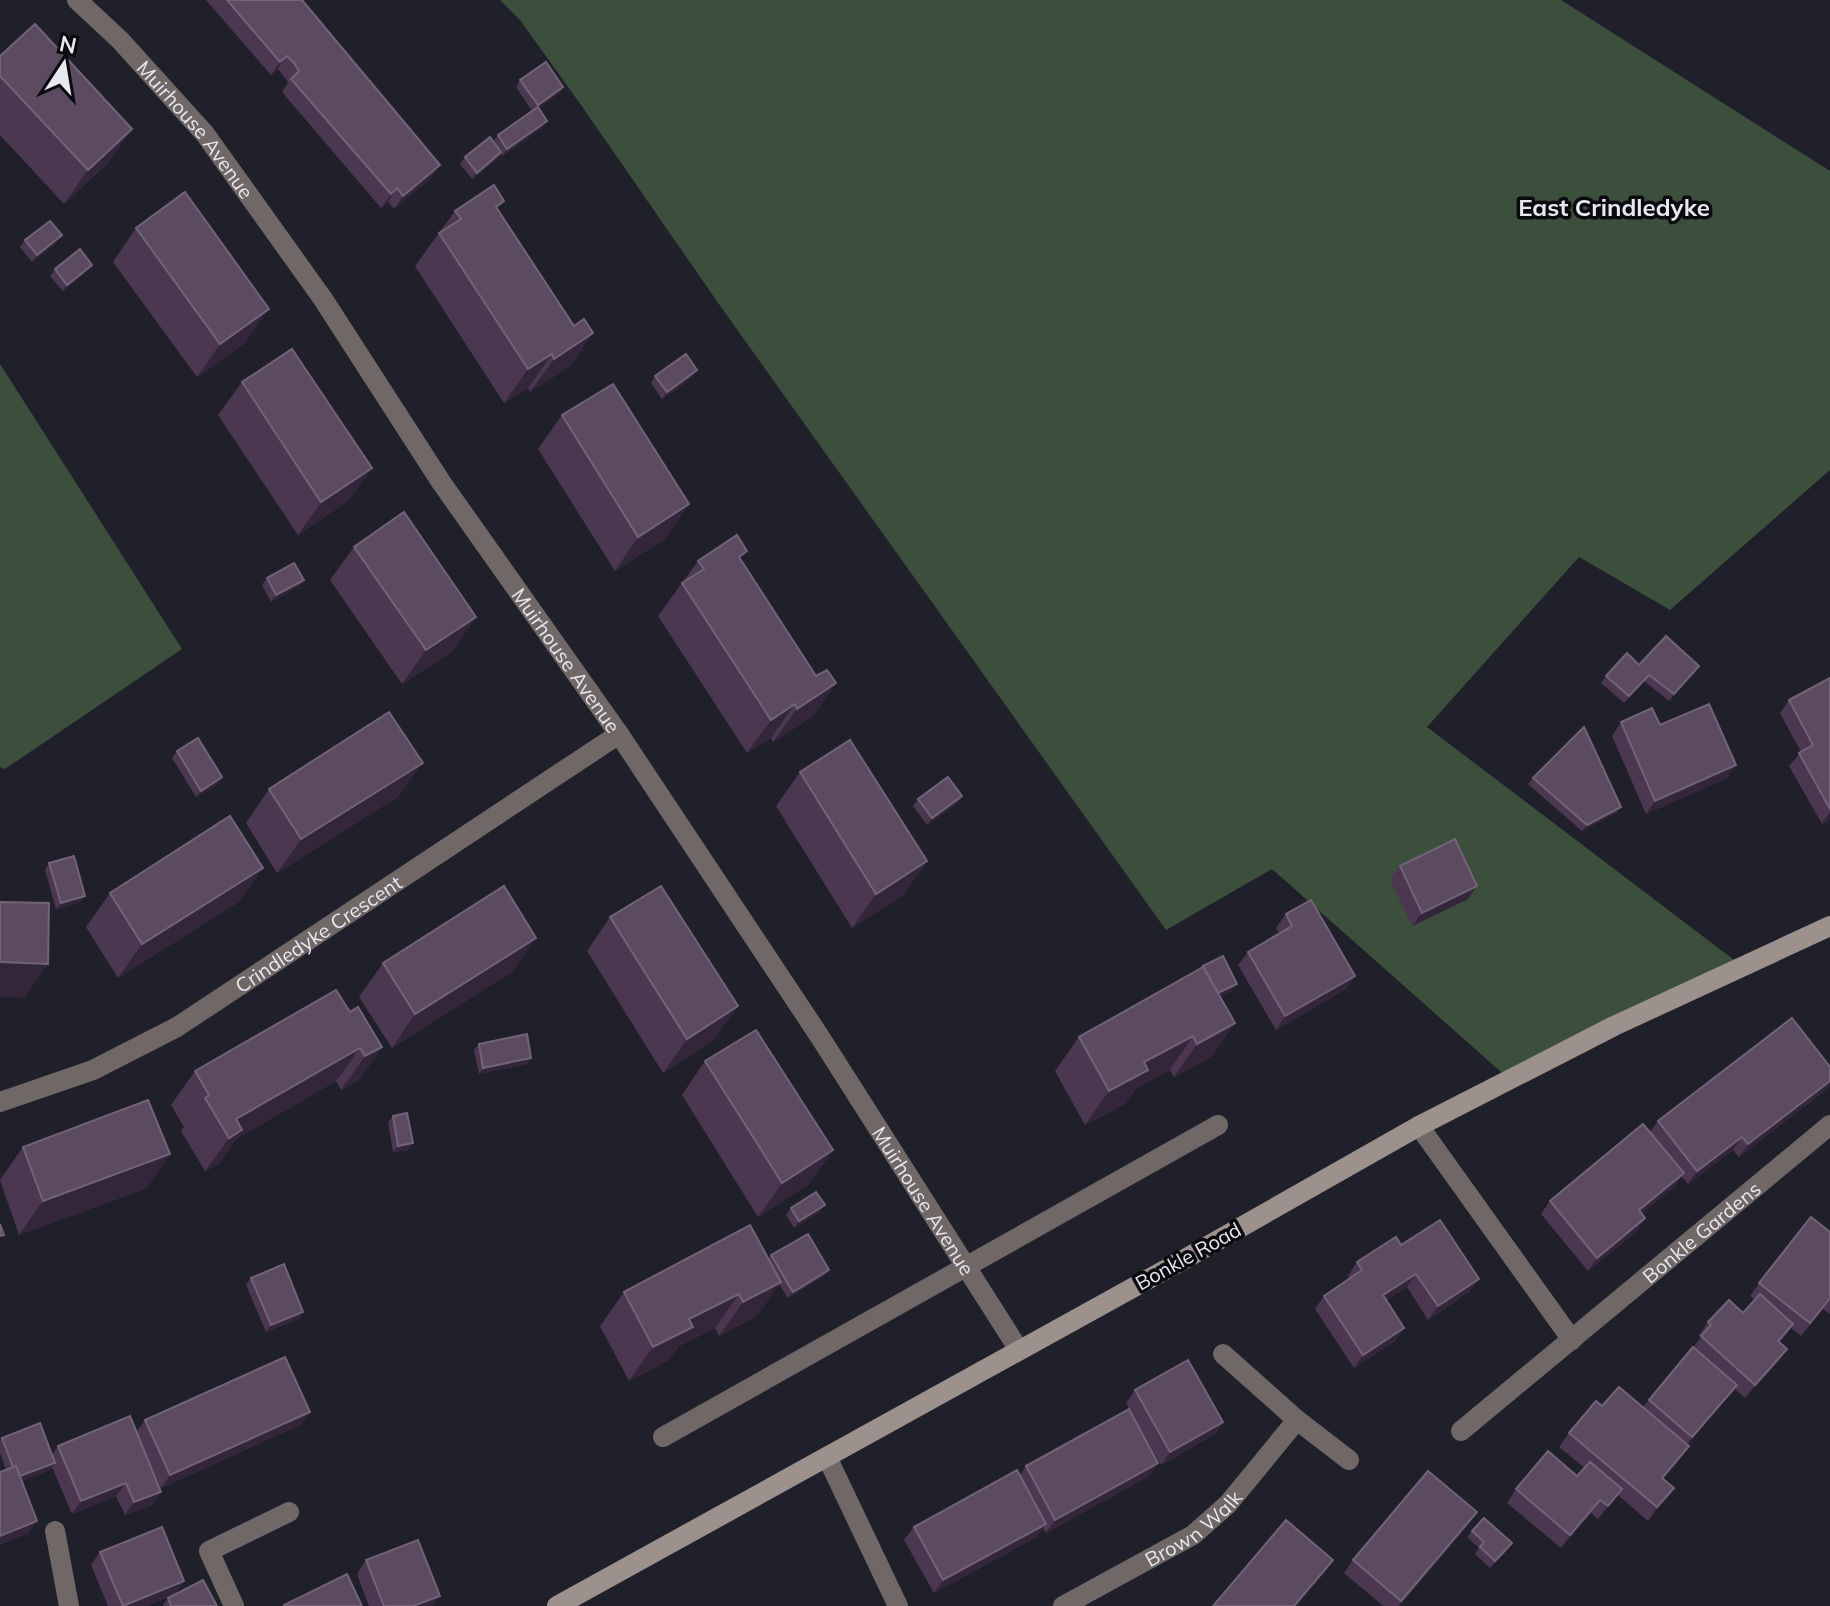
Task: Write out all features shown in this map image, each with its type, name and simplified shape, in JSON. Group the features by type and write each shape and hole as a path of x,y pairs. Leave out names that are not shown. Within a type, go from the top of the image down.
{"street":[{"name":"Muirhouse Avenue","path":"77,0 120,40 205,134 323,299 441,482 619,734 820,1037 1019,1350"},
{"name":"Crindledyke Crescent","path":"0,1102 93,1070 177,1027 619,734"},
{"name":"Bonkle Road","path":"557,1606 1419,1126 1614,1026 1830,926"},
{"path":"663,1437 1218,1125"},
{"name":"Bonkle Gardens","path":"1461,1431 1830,1125"},
{"path":"1419,1126 1572,1340"},
{"path":"1223,1354 1297,1420 1349,1460"},
{"name":"Brown Walk","path":"1063,1606 1193,1535 1228,1504 1297,1420"},
{"path":"827,1457 898,1606"},
{"path":"234,1606 209,1551 289,1512"},
{"path":"55,1531 69,1606"}],"green space":[{"path":"500,0 1561,0 1830,171 1830,470 1670,610 1579,557 1427,727 1742,966 1509,1079 1272,869 1166,930 716,300 581,105 520,20"},
{"path":"0,364 182,649 5,769 0,767"}],"building":[{"path":"227,0 302,0 440,165 403,196 397,188 391,194 291,79 299,71 294,63 287,56 280,62"},
{"path":"35,24 132,129 88,170 0,76 0,56"},
{"path":"546,62 563,87 538,105 520,80"},
{"path":"538,107 547,121 507,149 498,135"},
{"path":"490,137 501,152 477,173 465,157"},
{"path":"494,185 504,201 496,207 574,326 584,319 593,333 554,359 552,354 528,369 439,233 461,219 455,211"},
{"path":"185,192 269,309 220,344 136,228"},
{"path":"50,221 62,235 37,255 25,240"},
{"path":"80,249 92,265 67,285 55,269"},
{"path":"292,349 372,468 321,502 242,382"},
{"path":"686,354 697,370 667,392 655,376"},
{"path":"613,384 689,504 638,537 562,415"},
{"path":"404,512 476,617 426,650 354,547"},
{"path":"737,535 747,551 739,557 816,676 827,670 836,683 797,709 795,704 771,720 682,583 704,569 698,561"},
{"path":"294,563 304,580 276,595 267,578"},
{"path":"1666,636 1699,666 1674,694 1649,675 1629,696 1606,676 1627,653 1639,665"},
{"path":"1830,678 1830,809 1799,753 1813,745 1789,700"},
{"path":"1709,704 1736,765 1655,801 1621,722 1652,708 1660,725"},
{"path":"389,712 423,763 301,839 269,789"},
{"path":"1584,727 1621,807 1587,825 1533,778"},
{"path":"198,738 222,777 201,791 177,751"},
{"path":"850,740 927,861 876,894 800,772"},
{"path":"948,777 962,796 932,818 918,799"},
{"path":"230,816 263,868 142,944 110,893"},
{"path":"1455,839 1477,886 1422,913 1400,866"},
{"path":"74,856 85,896 61,903 49,863"},
{"path":"504,886 536,938 415,1014 383,963"},
{"path":"661,886 738,1006 687,1039 610,917"},
{"path":"1311,900 1355,976 1285,1016 1248,952 1292,926 1286,914"},
{"path":"0,902 49,903 48,964 0,962"},
{"path":"1223,956 1237,984 1218,993 1203,966"},
{"path":"1203,967 1235,1023 1197,1044 1193,1036 1144,1062 1148,1070 1109,1091 1079,1037"},
{"path":"336,990 350,1012 358,1007 382,1047 365,1056 360,1048 236,1119 242,1130 229,1138 205,1098 209,1095 195,1071"},
{"path":"1792,1018 1830,1067 1830,1081 1748,1144 1742,1137 1697,1171 1658,1121"},
{"path":"756,1030 833,1150 782,1183 705,1061"},
{"path":"527,1034 531,1058 483,1068 479,1044"},
{"path":"148,1100 170,1154 43,1201 23,1147"},
{"path":"407,1113 413,1143 398,1146 393,1116"},
{"path":"1643,1124 1684,1173 1639,1210 1645,1218 1597,1258 1550,1201"},
{"path":"816,1192 825,1205 799,1221 791,1208"},
{"path":"1811,1217 1830,1232 1830,1298 1810,1323 1759,1283"},
{"path":"1440,1220 1479,1279 1438,1306 1416,1274 1383,1295 1404,1328 1363,1355 1324,1296 1362,1270 1357,1262 1396,1237 1401,1245"},
{"path":"750,1225 781,1282 743,1302 739,1294 689,1319 693,1327 653,1347 624,1292"},
{"path":"808,1234 829,1270 793,1292 771,1255"},
{"path":"284,1264 303,1312 271,1325 251,1278"},
{"path":"1760,1294 1793,1324 1778,1341 1787,1349 1755,1385 1701,1336 1711,1325 1708,1322 1729,1300 1743,1313"},
{"path":"1693,1347 1737,1385 1692,1437 1649,1400"},
{"path":"285,1357 310,1412 170,1475 145,1420"},
{"path":"1188,1360 1223,1422 1170,1452 1135,1390"},
{"path":"1619,1387 1689,1446 1662,1478 1674,1488 1657,1507 1569,1433 1596,1401 1602,1406"},
{"path":"1129,1409 1158,1463 1055,1520 1026,1466"},
{"path":"130,1416 161,1492 134,1502 126,1483 81,1501 58,1446"},
{"path":"40,1423 55,1463 20,1476 16,1466 13,1467 2,1438"},
{"path":"1548,1451 1577,1476 1590,1462 1622,1489 1608,1506 1600,1500 1570,1535 1516,1489"},
{"path":"16,1466 37,1521 0,1536 0,1472"},
{"path":"1017,1470 1046,1524 943,1580 914,1527"},
{"path":"1428,1471 1477,1512 1401,1601 1353,1560"},
{"path":"1484,1518 1512,1543 1495,1561 1480,1547 1484,1542 1472,1531"},
{"path":"1286,1520 1333,1560 1294,1606 1213,1606"},
{"path":"162,1527 184,1581 123,1606 100,1552"},
{"path":"418,1540 440,1596 413,1606 384,1606 366,1560"},
{"path":"347,1574 362,1606 284,1606 284,1605"},
{"path":"203,1580 217,1606 171,1606 168,1598"}],"district":[{"name":"East Crindledyke","path":"1614,207"}]}
